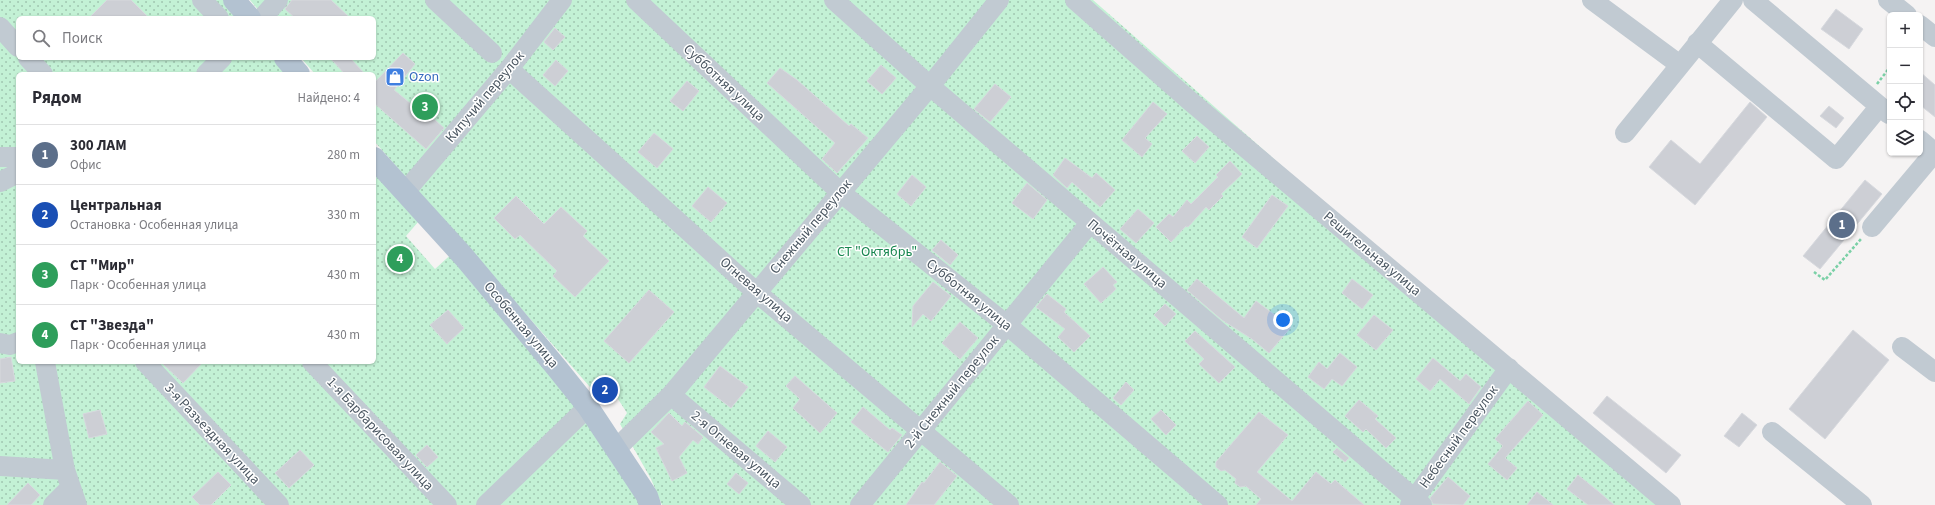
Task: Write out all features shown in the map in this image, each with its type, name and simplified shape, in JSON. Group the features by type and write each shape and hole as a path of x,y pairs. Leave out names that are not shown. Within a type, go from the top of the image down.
{"main road":[{"path":"234,0 248,16"},
{"path":"287,60 297,72"},
{"name":"Особенная улица","path":"376,160 464,257 588,407 647,496 650,505"}],"street":[{"path":"202,0 216,16"},
{"path":"264,16 278,0"},
{"path":"435,0 492,53"},
{"name":"Кипучий переулок","path":"405,192 509,69 562,0"},
{"name":"Субботняя улица","path":"636,0 840,192 1007,325 1218,505"},
{"name":"Почётная улица","path":"834,0 930,86 1415,503"},
{"name":"Снежный переулок","path":"616,449 671,395 930,86 999,0"},
{"name":"Решительная улица","path":"1075,0 1196,106 1671,505"},
{"path":"1592,0 1680,65"},
{"path":"1625,133 1733,0"},
{"path":"1698,43 1836,159 1885,111 1753,0"},
{"path":"1888,0 1903,12"},
{"path":"0,27 16,45"},
{"path":"1923,27 1935,36"},
{"path":"30,60 41,72"},
{"path":"208,72 220,60"},
{"name":"Огневая улица","path":"509,69 756,292 1009,505"},
{"path":"1872,227 1935,152 1923,142"},
{"path":"0,157 16,158"},
{"path":"0,182 16,174"},
{"name":"2-й Снежный переулок","path":"860,505 1090,222"},
{"path":"0,344 10,345 16,343"},
{"path":"1902,347 1935,372"},
{"path":"45,364 71,487"},
{"name":"3-я Разъездная улица","path":"147,364 279,505"},
{"name":"1-я Барбарисовая улица","path":"314,364 447,505"},
{"name":"Небесный переулок","path":"1415,503 1509,368"},
{"name":"2-я Огневая улица","path":"671,395 801,505"},
{"path":"486,505 588,407"},
{"path":"1772,432 1862,505"},
{"path":"0,466 71,487"},
{"path":"53,505 71,487"}],"path":[{"path":"1814,272 1825,280 1872,227"}],"green space":[{"path":"0,0 233,0 247,16 16,16 16,60 287,60 297,72 16,72 16,364 376,364 376,153 425,214 406,236 435,269 457,249 592,410 642,505 0,505"},
{"name":"СТ \"Октябрь\"","path":"250,0 1093,0 1374,247 1679,505 662,505 651,479 620,424 627,413 616,396 604,403 376,143 376,72 313,72 303,60 376,60 376,16 263,16"}],"building":[{"path":"107,0 131,0 147,16 91,16"},
{"path":"292,0 331,0 348,16 293,16 285,9"},
{"path":"1836,9 1863,29 1849,49 1821,29"},
{"path":"555,28 565,37 553,50 544,42"},
{"path":"403,53 415,64 394,90 416,108 418,105 444,128 426,149 376,105 376,81"},
{"path":"332,60 352,60 363,72 343,72"},
{"path":"556,60 568,71 555,86 543,75"},
{"path":"881,65 896,78 882,94 867,81"},
{"path":"780,68 797,80 849,126 851,124 868,138 837,173 822,159 835,143 767,83"},
{"path":"1923,75 1935,85 1935,117 1923,107"},
{"path":"687,81 699,91 683,111 670,101"},
{"path":"995,84 1011,97 990,122 974,109"},
{"path":"1153,102 1167,114 1145,138 1152,144 1142,157 1122,140"},
{"path":"1750,102 1767,117 1695,205 1649,167 1671,140 1700,164"},
{"path":"1829,106 1844,118 1836,128 1820,116"},
{"path":"654,133 673,149 657,168 638,152"},
{"path":"1197,136 1209,147 1195,163 1182,151"},
{"path":"1065,158 1092,178 1096,173 1115,190 1100,207 1072,182 1067,188 1053,175"},
{"path":"1230,161 1242,174 1221,194 1223,196 1209,210 1206,207 1188,227 1186,226 1171,242 1156,227 1169,214 1173,217 1187,200 1191,204 1218,177 1216,175"},
{"path":"912,175 926,187 911,206 897,194"},
{"path":"1865,180 1882,194 1820,269 1803,256"},
{"path":"1027,183 1047,200 1033,219 1012,203"},
{"path":"708,187 727,203 711,222 692,206"},
{"path":"1272,195 1288,206 1257,248 1242,237"},
{"path":"516,196 544,224 561,207 587,231 583,236 609,261 575,297 553,276 557,271 520,235 515,239 494,218"},
{"path":"1138,209 1154,223 1136,243 1120,229"},
{"path":"941,240 958,255 950,265 932,250"},
{"path":"1103,267 1117,282 1113,285 1116,289 1101,303 1084,284"},
{"path":"1197,279 1244,318 1256,301 1291,327 1269,353 1252,339 1222,320 1187,290"},
{"path":"1352,279 1373,295 1362,309 1342,293"},
{"path":"933,282 951,296 931,321 923,314 912,327 913,306"},
{"path":"649,290 674,312 629,363 604,341"},
{"path":"1047,294 1066,309 1064,312 1090,336 1074,352 1058,337 1065,329 1036,307"},
{"path":"1165,304 1176,314 1165,326 1154,315"},
{"path":"448,310 464,328 447,344 430,325"},
{"path":"1374,315 1393,330 1376,350 1357,335"},
{"path":"960,322 978,338 960,359 942,343"},
{"path":"1853,330 1889,360 1825,439 1789,409"},
{"path":"1195,331 1235,367 1219,383 1199,364 1204,359 1185,341"},
{"path":"1340,353 1357,367 1342,386 1332,379 1324,389 1308,377 1319,362 1327,369"},
{"path":"11,357 15,381 0,383 0,359"},
{"path":"1433,358 1460,381 1466,374 1481,387 1469,404 1440,379 1430,391 1416,379"},
{"path":"163,364 201,364 183,383"},
{"path":"720,366 748,387 731,408 704,387"},
{"path":"795,376 837,413 820,433 793,408 800,399 786,386"},
{"path":"1126,382 1134,390 1121,405 1113,398"},
{"path":"1607,396 1681,455 1666,473 1593,413"},
{"path":"1359,400 1378,416 1375,419 1396,438 1386,448 1366,429 1363,432 1345,416"},
{"path":"1528,401 1543,415 1505,458 1517,468 1507,480 1488,464 1503,446 1495,439"},
{"path":"863,407 890,430 892,428 902,435 888,452 851,422"},
{"path":"100,410 107,434 89,438 83,414"},
{"path":"1161,410 1176,425 1166,435 1151,419"},
{"path":"1259,412 1288,435 1257,472 1292,501 1316,472 1331,484 1335,480 1364,505 1256,505 1261,499 1246,486 1240,487 1235,483 1236,479 1225,470 1221,471 1216,467 1216,462"},
{"path":"669,413 682,426 685,422 703,437 698,444 693,440 679,457 687,473 672,481 656,448 664,444 651,432"},
{"path":"1742,413 1757,425 1739,447 1724,436"},
{"path":"768,431 787,447 775,462 756,446"},
{"path":"427,445 438,457 427,467 416,455"},
{"path":"1337,448 1349,458 1345,462 1333,452"},
{"path":"300,450 314,465 289,488 275,473"},
{"path":"940,462 957,476 934,505 906,505 922,482 924,483"},
{"path":"218,472 231,485 211,505 200,505 192,497"},
{"path":"736,473 748,483 739,494 727,484"},
{"path":"1578,475 1614,505 1588,505 1567,489"},
{"path":"1448,477 1470,496 1463,505 1433,504 1430,498"},
{"path":"28,483 40,495 31,505 7,505"},
{"path":"1537,492 1553,505 1527,505"}],"place":[{"name":"Ozon","path":"395,77"},
{"name":"СТ \"Мир\"","path":"425,107"},
{"name":"300 ЛАМ","path":"1842,225"},
{"name":"СТ \"Звезда\"","path":"400,259"},
{"name":"Центральная","path":"605,390"}]}
